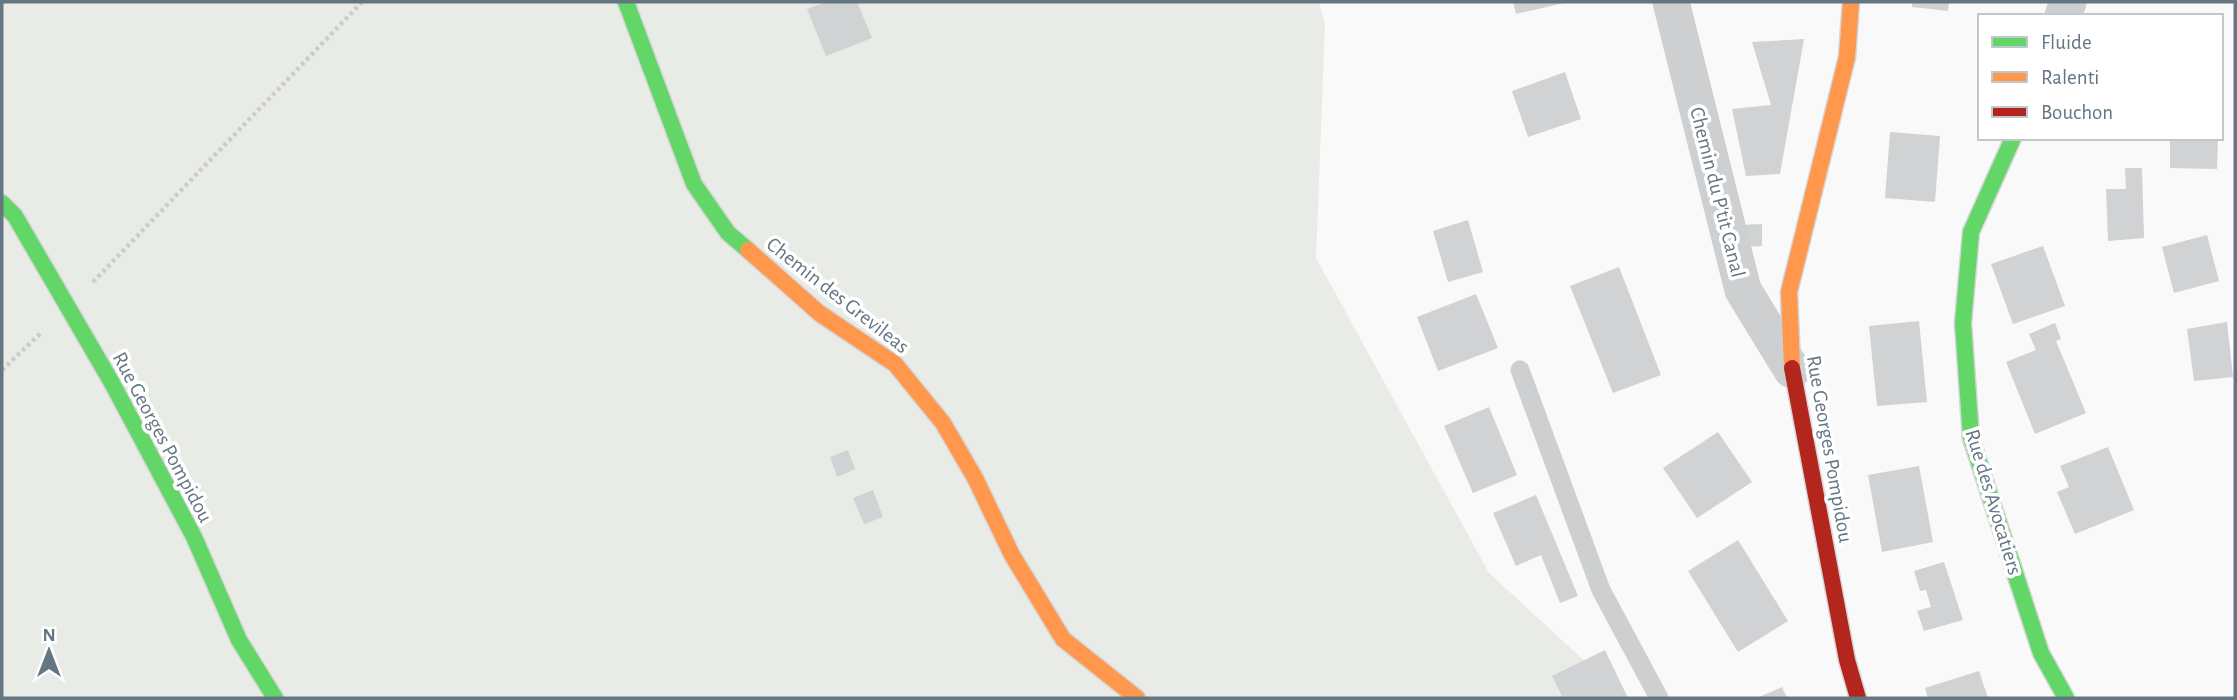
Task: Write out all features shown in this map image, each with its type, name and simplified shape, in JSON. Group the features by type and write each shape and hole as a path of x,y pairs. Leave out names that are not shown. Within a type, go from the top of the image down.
{"street":[{"name":"Chemin des Grevileas","path":"626,2 694,184 727,233 818,313 895,364 943,423 975,478 1012,555 1063,639 1137,698"},
{"name":"Chemin du P'tit Canal","path":"1671,2 1743,290 1792,370"},
{"name":"Rue Georges Pompidou","path":"1851,2 1847,57 1789,292 1792,370 1847,660 1858,698"},
{"name":"Rue des Avocatiers","path":"2013,140 1971,232 1963,323 1971,438 2042,653 2066,698"},
{"name":"Rue Georges Pompidou","path":"2,203 15,216 112,383 194,537 239,640 275,698"}],"lane":[{"path":"1520,370 1601,590 1659,698"}],"path":[{"path":"2,370 68,308 362,2"}],"shaded area":[{"path":"2,2 1319,2 1325,24 1316,258 1489,573 1590,666 1607,698 2,698"}],"building":[{"path":"826,2 857,2 872,38 826,56 807,9"},
{"path":"1513,2 1564,2 1564,3 1516,14"},
{"path":"1912,2 1949,2 1948,11 1912,7"},
{"path":"1804,39 1780,174 1746,176 1732,109 1771,105 1752,42"},
{"path":"1565,72 1581,119 1528,137 1512,91"},
{"path":"1890,132 1940,136 1935,202 1885,198"},
{"path":"2170,140 2218,140 2217,169 2170,168"},
{"path":"2125,168 2142,168 2144,238 2108,241 2106,189 2126,189"},
{"path":"1468,220 1483,272 1448,282 1433,231"},
{"path":"1762,224 1762,246 1741,247 1740,225"},
{"path":"2207,235 2219,281 2174,293 2162,247"},
{"path":"2043,246 2065,306 2013,324 1991,264"},
{"path":"1619,267 1661,375 1613,393 1570,286"},
{"path":"1476,294 1498,348 1438,371 1417,317"},
{"path":"1919,321 1927,402 1877,406 1869,326"},
{"path":"2227,322 2233,377 2194,381 2187,329"},
{"path":"2055,323 2061,339 2056,341 2086,413 2035,434 2006,362 2036,350 2029,334"},
{"path":"1489,407 1517,475 1473,493 1444,426"},
{"path":"1718,432 1752,482 1697,518 1663,468"},
{"path":"2108,447 2134,510 2075,534 2057,492 2069,487 2060,466"},
{"path":"848,450 855,469 837,477 830,457"},
{"path":"1919,466 1933,542 1882,552 1868,475"},
{"path":"873,490 883,517 864,524 853,498"},
{"path":"1536,495 1578,596 1560,603 1541,555 1516,566 1493,513"},
{"path":"1738,540 1788,621 1738,652 1688,571"},
{"path":"1944,562 1963,620 1924,631 1917,611 1931,607 1926,590 1920,591 1914,571"},
{"path":"1605,650 1628,698 1563,698 1552,676"},
{"path":"1979,671 1988,698 1928,698 1925,688"},
{"path":"1782,687 1787,698 1757,698"}],"traffic: fast":[{"path":"626,2 694,184 728,233 748,250"},
{"path":"2012,140 1971,232 1963,323 1971,438 2041,653 2066,698"},
{"path":"2,203 15,216 112,383 194,537 239,640 275,698"}],"traffic: slow":[{"path":"1792,368 1789,292 1847,57 1851,2"},
{"path":"748,250 819,313 895,364 943,423 975,478 1012,555 1063,639 1137,698"}],"traffic: jam":[{"path":"1792,368 1847,660 1858,698"}]}
